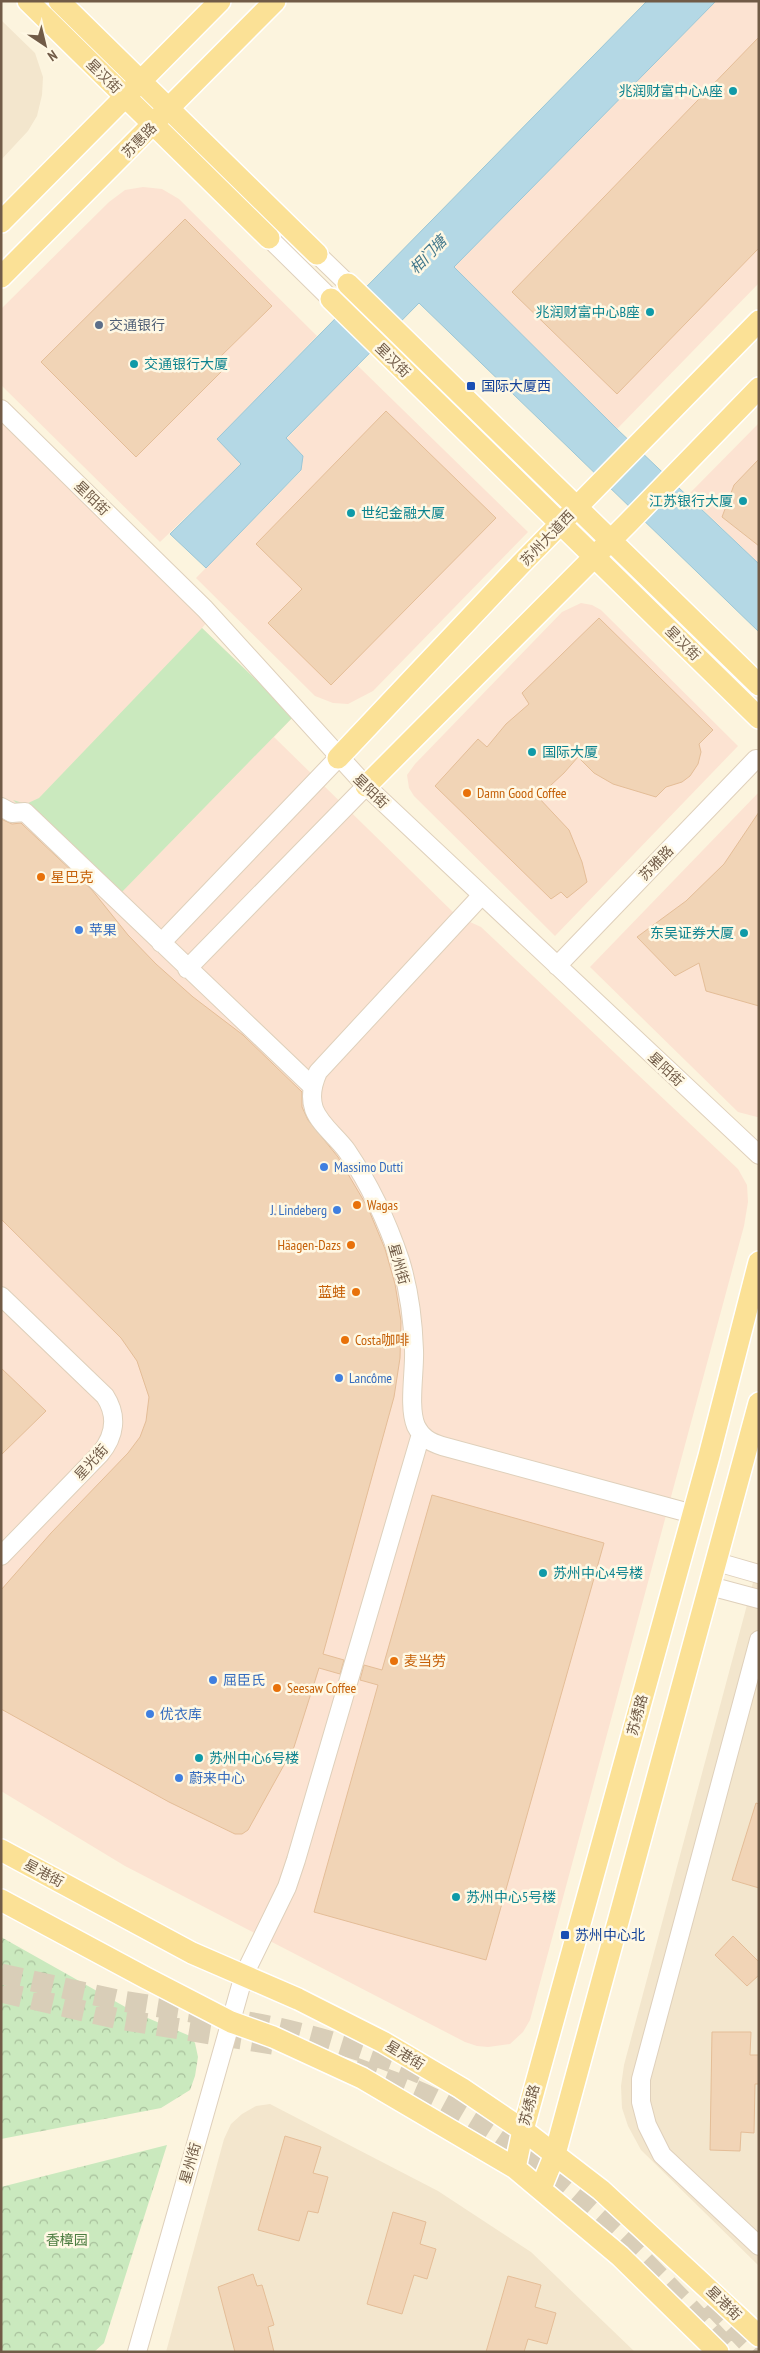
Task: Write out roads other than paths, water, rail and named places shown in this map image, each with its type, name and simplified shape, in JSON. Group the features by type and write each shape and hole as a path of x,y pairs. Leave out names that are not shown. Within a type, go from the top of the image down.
{"main road":[{"name":"星汉街","path":"28,1 269,238"},
{"name":"星汉街","path":"59,1 317,254"},
{"path":"1,222 220,1"},
{"name":"苏惠路","path":"1,277 169,110 275,1"},
{"name":"星汉街","path":"348,284 399,336 759,685"},
{"name":"星汉街","path":"332,299 759,718"},
{"name":"苏州大道西","path":"338,758 576,507 759,321"},
{"path":"366,786 593,555 628,523 759,388"},
{"name":"苏绣路","path":"515,2168 522,2130 692,1514 759,1262"},
{"path":"541,2188 555,2154 759,1403"},
{"name":"星港街","path":"1,1850 192,1953 244,1975 383,2042 461,2088 555,2154 601,2190 759,2336"},
{"path":"1,1900 231,2022 273,2037 362,2078 515,2168 620,2256 718,2352"}],"street":[{"name":"星汉街","path":"269,238 332,299"},
{"name":"星汉街","path":"317,254 348,284"},
{"name":"星阳街","path":"1,410 205,609 338,758 366,786 759,1155"},
{"path":"161,943 338,758"},
{"name":"苏雅路","path":"557,966 756,759"},
{"path":"187,969 366,786"},
{"path":"1,807 12,813 25,812 187,969 313,1087 318,1072 482,895"},
{"name":"星州街","path":"137,2352 244,1975 287,1887 296,1860 421,1434 415,1424 413,1412 413,1333 401,1263 386,1223 368,1184 345,1148 323,1123 314,1109 313,1087"},
{"name":"星光街","path":"1,1296 105,1396 110,1405 114,1420 112,1436 104,1450 1,1556"},
{"path":"421,1434 428,1441 442,1446 692,1514"},
{"path":"717,1562 759,1574"},
{"path":"710,1586 759,1598"},
{"path":"759,1640 640,2079 641,2102 647,2125 662,2155 759,2246"}],"water":[{"name":"相门塘","path":"647,1 716,1 454,267 617,429 759,564 759,632 419,303 286,438 303,456 301,470 206,568 170,534 241,464 217,439"}],"tunnel":[{"path":"1,1974 122,2001 216,2016"},
{"path":"1,1992 119,2019 278,2045"},
{"path":"248,2022 339,2044 427,2076"},
{"path":"355,2068 405,2086 453,2109 493,2133 531,2160 567,2189 635,2252 731,2352"},
{"path":"710,2303 757,2352"}],"place":[{"name":"兆润财富中心A座","path":"733,91"},
{"name":"兆润财富中心B座","path":"650,312"},
{"name":"交通银行","path":"99,325"},
{"name":"交通银行大厦","path":"134,364"},
{"name":"国际大厦西","path":"471,386"},
{"name":"江苏银行大厦","path":"743,501"},
{"name":"世纪金融大厦","path":"351,513"},
{"name":"国际大厦","path":"532,752"},
{"name":"Damn Good Coffee","path":"467,793"},
{"name":"星巴克","path":"41,877"},
{"name":"苹果","path":"79,930"},
{"name":"东吴证券大厦","path":"744,933"},
{"name":"Massimo Dutti","path":"324,1167"},
{"name":"Wagas","path":"357,1205"},
{"name":"J. Lindeberg","path":"337,1210"},
{"name":"Häagen-Dazs","path":"351,1245"},
{"name":"蓝蛙","path":"356,1292"},
{"name":"Costa咖啡","path":"345,1340"},
{"name":"Lancôme","path":"339,1378"},
{"name":"苏州中心4号楼","path":"543,1573"},
{"name":"麦当劳","path":"394,1661"},
{"name":"屈臣氏","path":"213,1680"},
{"name":"Seesaw Coffee","path":"277,1688"},
{"name":"优衣库","path":"150,1714"},
{"name":"苏州中心6号楼","path":"199,1758"},
{"name":"蔚来中心","path":"179,1778"},
{"name":"苏州中心5号楼","path":"456,1897"},
{"name":"苏州中心北","path":"565,1935"}],"park label":[{"name":"香樟园","path":"67,2240"}]}
